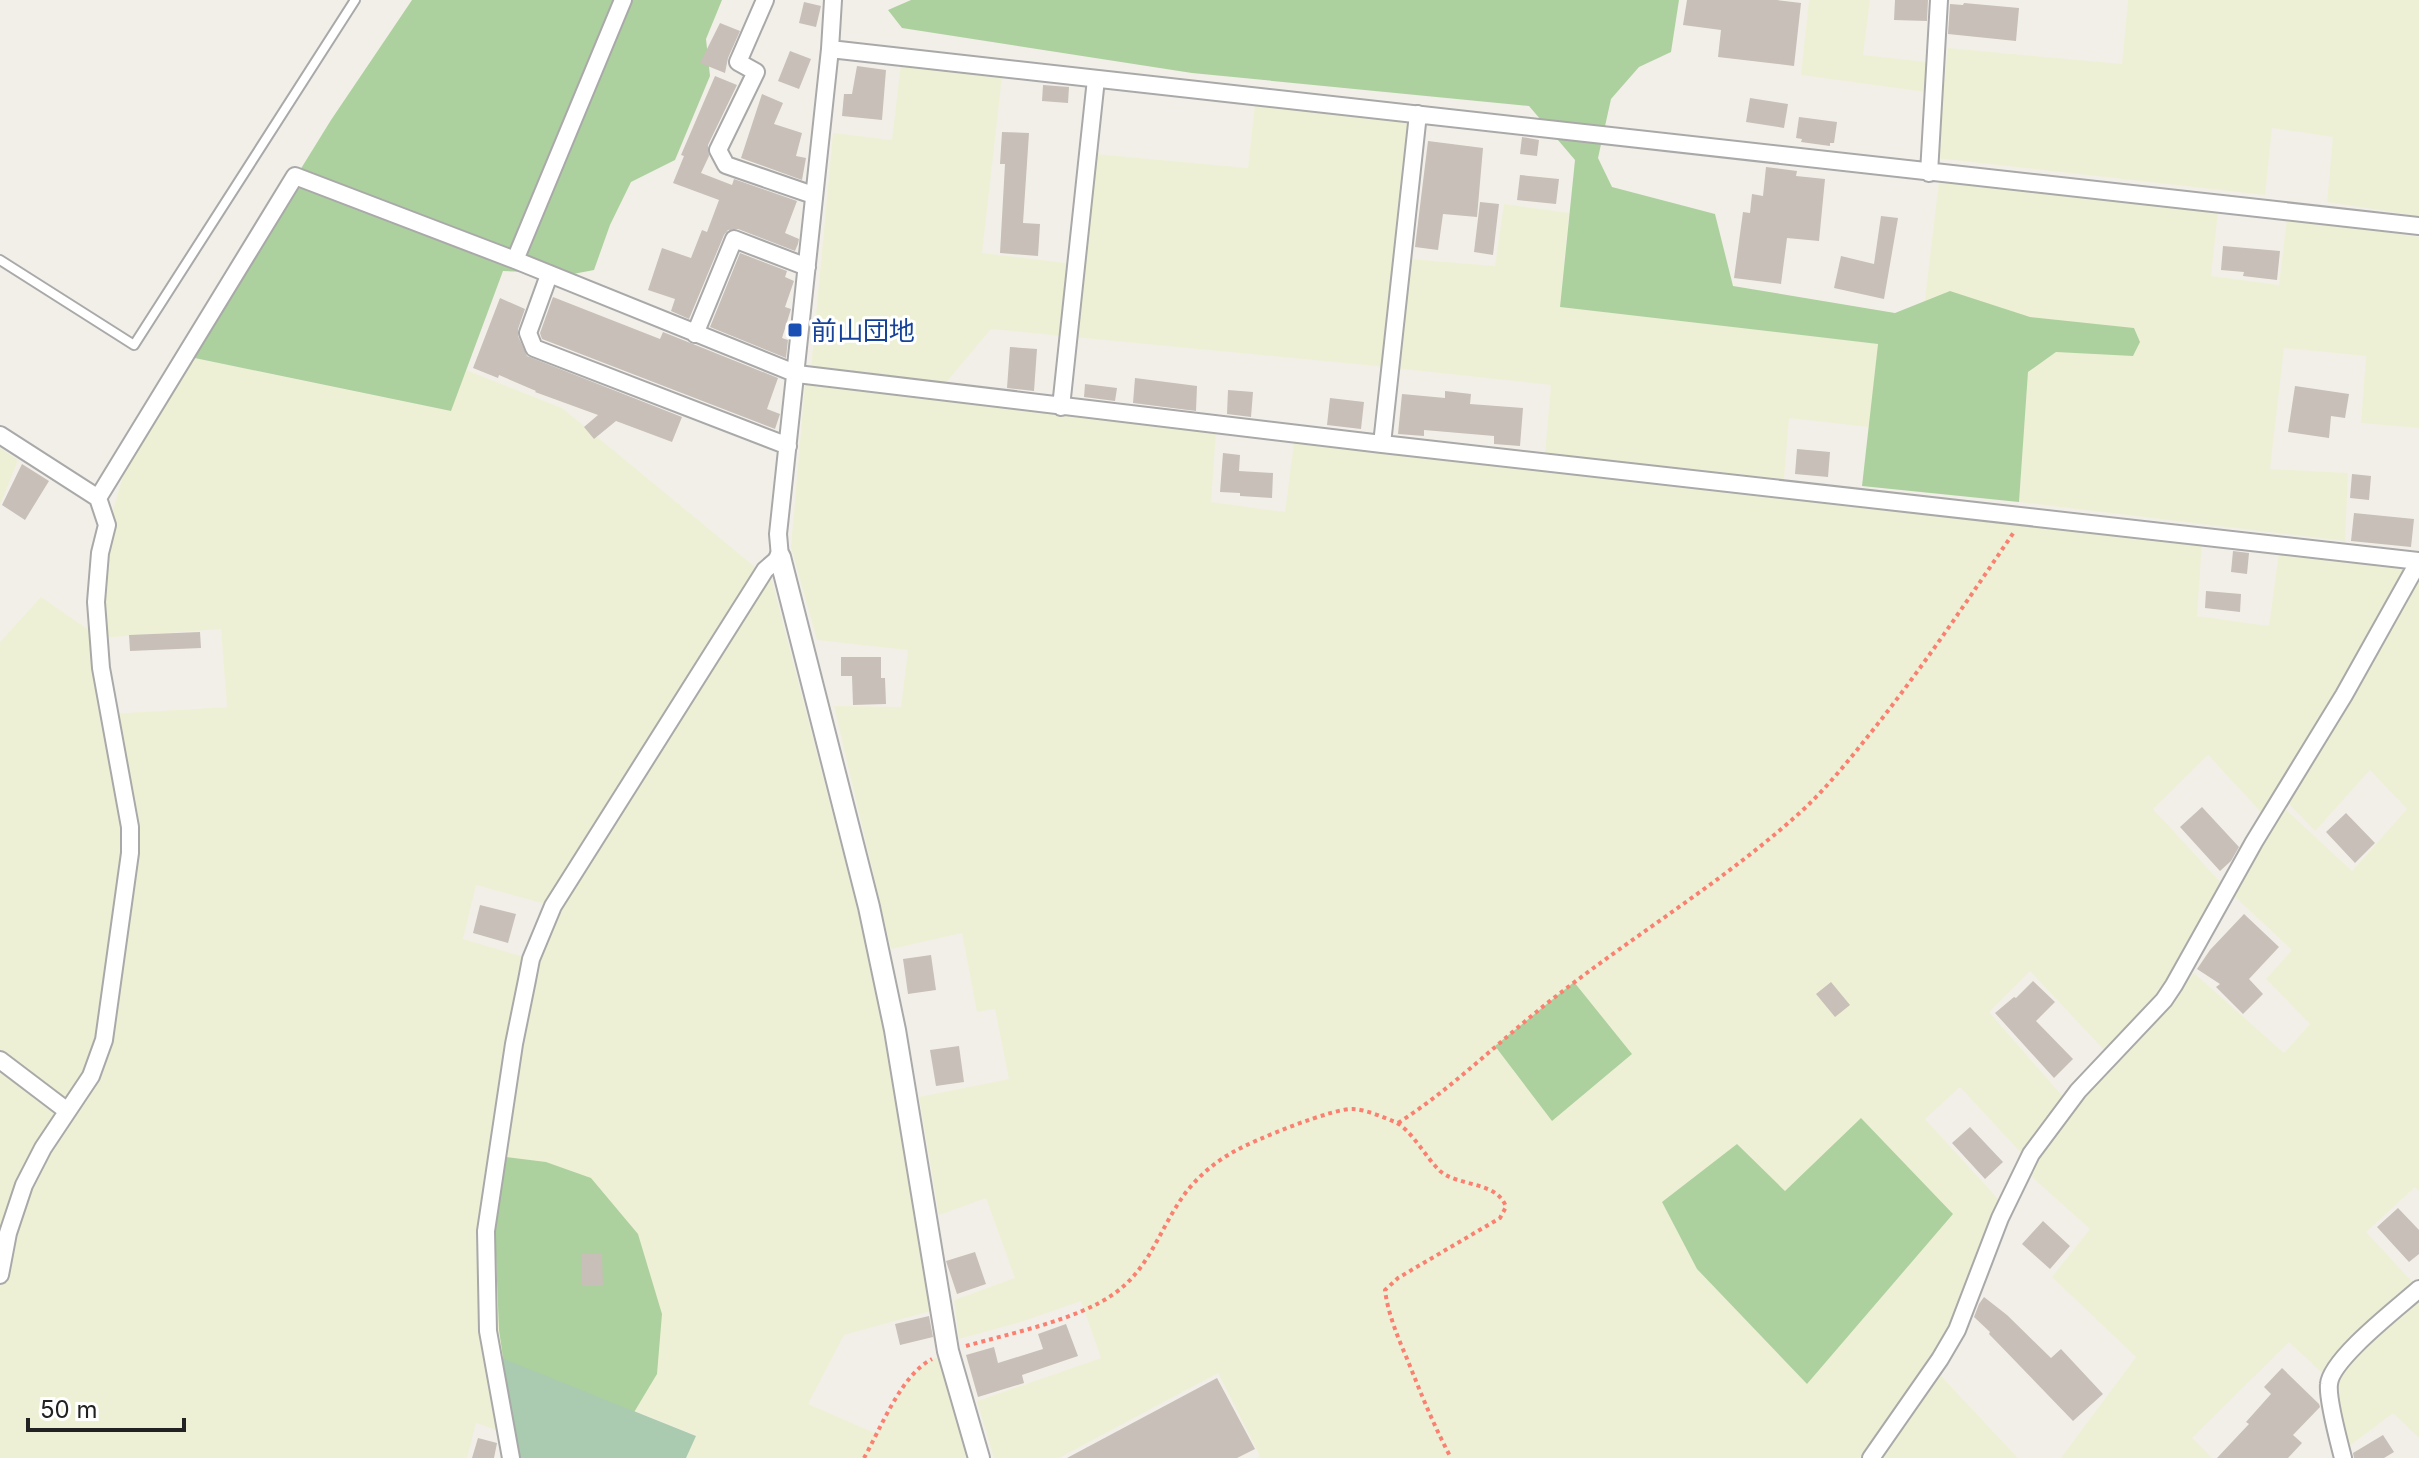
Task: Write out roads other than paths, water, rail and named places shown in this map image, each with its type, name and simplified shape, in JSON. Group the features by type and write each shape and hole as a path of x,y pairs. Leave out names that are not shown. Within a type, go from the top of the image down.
{"street":[{"path":"515,260 623,0"},
{"path":"765,0 738,62 756,72 718,150 726,165 813,195"},
{"path":"833,0 797,374 778,534 780,557 882,970 895,1030 948,1351 979,1458"},
{"path":"1929,173 1939,0"},
{"path":"830,49 2419,226"},
{"path":"1061,407 1096,79"},
{"path":"1382,444 1418,114"},
{"path":"98,498 295,176 515,260 797,374 1061,407 2419,561 2174,985 2164,1000 2078,1091 2031,1154 2000,1218 1957,1330 1871,1458"},
{"path":"695,334 734,239 807,267"},
{"path":"549,275 528,333 534,348 788,446"},
{"path":"0,435 98,498 107,525 100,553 96,602 101,668 130,827 130,853 104,1040 91,1076 66,1110 24,1185 8,1233 0,1275"},
{"path":"511,1458 488,1331 486,1231 514,1044 531,959 553,906 765,570 780,557"},
{"path":"0,1060 66,1110"},
{"path":"2343,1458 2329,1383 2335,1368 2345,1355 2419,1289"}],"lane":[{"path":"0,260 134,345 355,0"}],"place":[{"name":"前山団地","path":"795,330"}]}
